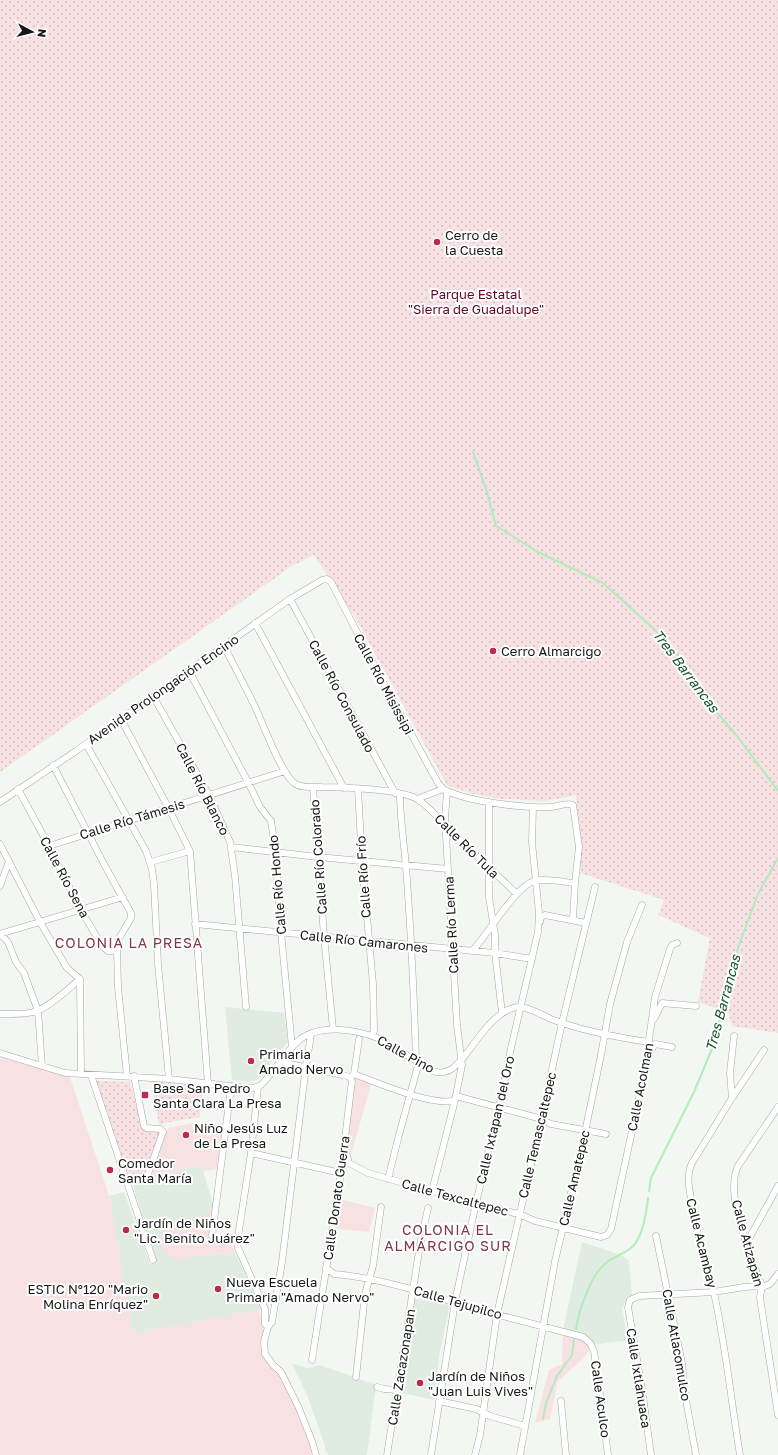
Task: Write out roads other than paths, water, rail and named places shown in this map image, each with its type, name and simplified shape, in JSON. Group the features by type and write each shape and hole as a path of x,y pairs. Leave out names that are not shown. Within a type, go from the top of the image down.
{"street":[{"name":"Avenida Prolongación Encino","path":"0,802 189,672 290,598 322,580 327,579"},
{"name":"Calle Río Misissipi","path":"327,579 331,582 385,686 438,783 445,790"},
{"name":"Calle Río Consulado","path":"290,598 397,793 400,808 406,866 418,1061 388,1179"},
{"path":"255,623 344,788"},
{"name":"Calle Río Colorado","path":"224,646 256,709 285,772 297,785 313,787 324,936 333,1029"},
{"name":"Calle Río Hondo","path":"189,672 260,807 271,821 292,1047"},
{"name":"Calle Río Blanco","path":"153,696 209,795 231,847 235,876 246,1007"},
{"path":"121,719 190,851 208,1084"},
{"path":"86,744 151,862 154,884 158,964 169,1079"},
{"path":"53,765 105,866 130,910 131,915 118,940 117,951 118,987 130,1076 144,1126 146,1128 161,1130 163,1132 148,1174 127,1182"},
{"name":"Calle Río Támesis","path":"48,846 285,772"},
{"path":"313,787 344,788 397,793 417,799 445,790 489,802 533,807 573,805 579,847 573,920"},
{"name":"Calle Río Sena","path":"18,789 80,909 104,947 108,951 117,951"},
{"name":"Calle Río Frío","path":"358,789 372,984 374,1030 372,1036"},
{"name":"Calle Río Lerma","path":"445,790 445,826 457,1025 462,1059"},
{"name":"Calle Río Tula","path":"417,799 435,814 445,826 517,894"},
{"path":"489,802 489,897 494,925 495,953 502,1013"},
{"name":"Calle Ixtapan del Oro","path":"431,1455 455,1302 532,959 538,925 536,880 532,842 533,807"},
{"path":"0,844 40,922 67,968 80,979 81,1074"},
{"path":"231,847 406,866 448,869"},
{"path":"151,862 190,851"},
{"path":"0,886 9,861"},
{"path":"472,951 517,894 528,884 536,880 575,883"},
{"name":"Calle Temascaltepec","path":"475,1455 498,1314 519,1214 542,1119 562,1023 595,887"},
{"path":"42,1066 38,1011 24,973 16,962 8,942 0,934 123,897"},
{"name":"Calle Amatepec","path":"520,1455 555,1261 564,1228 585,1131 610,1004 627,942 642,905"},
{"path":"538,925 541,917 545,915 586,923"},
{"name":"Calle Río Camarones","path":"195,924 495,953 532,959"},
{"name":"Calle Acolman","path":"607,1235 611,1229 643,1082 651,1022 658,986 671,947 677,943"},
{"path":"0,1014 16,1014 38,1011 80,979"},
{"path":"651,1022 662,1003 696,1006"},
{"path":"520,1007 562,1023 604,1036 648,1042"},
{"name":"Calle Pino","path":"261,1085 292,1047 300,1040 311,1035 333,1029 360,1032 372,1036 418,1061 433,1071 444,1072 454,1068 492,1022 502,1013 520,1007"},
{"path":"311,1035 274,1311 272,1322 268,1327 264,1342 265,1354 272,1365 280,1371 298,1406 316,1455"},
{"path":"732,1098 730,1073 734,1036"},
{"name":"Calle Donato Guerra","path":"312,1360 341,1173 352,1088 352,1076 359,1039"},
{"path":"646,1057 655,1044 672,1047"},
{"name":"Calle Acambay","path":"740,1455 714,1292 690,1198 689,1172 692,1163 764,1050"},
{"path":"0,1053 65,1072 81,1074 169,1079 248,1088 261,1085 237,1243 265,1308 265,1324 268,1327"},
{"path":"432,1191 455,1098 462,1059"},
{"path":"280,1062 352,1076 422,1098 447,1101 455,1098 499,1107 542,1119 551,1124 606,1134"},
{"path":"92,1075 153,1260"},
{"path":"212,1236 231,1086"},
{"name":"Calle Atizapán","path":"778,1107 738,1166 734,1176 734,1191 738,1215 746,1244 762,1287 760,1298 778,1415"},
{"name":"Calle Texcaltepec","path":"345,1141 347,1160 352,1166 368,1173 476,1204 519,1214 535,1221 600,1237 607,1235"},
{"path":"251,1153 341,1173"},
{"path":"746,1244 778,1186"},
{"path":"356,1376 365,1294 373,1266 381,1206"},
{"name":"Calle Zacazonapan","path":"387,1455 412,1289 428,1208"},
{"name":"Calle Atlacomulco","path":"656,1236 682,1363 685,1394 696,1455"},
{"name":"Calle Tejupilco","path":"326,1268 334,1274 398,1284 543,1327 578,1335 590,1343"},
{"path":"770,1284 778,1274"},
{"path":"668,1294 714,1292 744,1287 762,1287 770,1284 778,1284"},
{"name":"Calle Ixtlahuaca","path":"651,1455 642,1389 628,1310 629,1302 635,1296 668,1294"},
{"name":"Calle Aculco","path":"590,1343 594,1351 608,1455"},
{"path":"377,1387 397,1390"},
{"path":"439,1401 476,1409 490,1416 525,1426"},
{"path":"561,1401 566,1455"}],"waterway":[{"name":"Tres Barrancas","path":"473,452 487,492 496,526 538,552 603,583 654,629 688,668 716,711 737,736 778,791"},
{"name":"Tres Barrancas","path":"649,1191 651,1178 694,1092 714,1044 733,962 758,894 778,858"},
{"name":"Tres Barrancas","path":"576,1329 586,1293 595,1275 606,1263 629,1250 640,1235 644,1223 648,1198"},
{"name":"Tres Barrancas","path":"543,1419 546,1403 557,1376 572,1355 574,1339"}],"place":[{"name":"Cerro de la Cuesta","path":"437,242"},
{"name":"Cerro Almarcigo","path":"493,651"},
{"name":"Primaria Amado Nervo","path":"251,1061"},
{"name":"Base San Pedro Santa Clara La Presa","path":"145,1095"},
{"name":"Niño Jesús Luz de La Presa","path":"186,1135"},
{"name":"Comedor Santa María","path":"110,1170"},
{"name":"Jardín de Niños \"Lic. Benito Juárez\"","path":"126,1230"},
{"name":"Nueva Escuela Primaria \"Amado Nervo\"","path":"218,1289"},
{"name":"ESTIC N°120 \"Mario Molina Enríquez\"","path":"156,1296"},
{"name":"Jardín de Niños \"Juan Luis Vives\"","path":"420,1383"}],"district":[{"name":"COLONIA LA PRESA","path":"129,943"},
{"name":"COLONIA EL ALMÁRCIGO SUR","path":"448,1238"}],"park label":[{"name":"Parque Estatal \"Sierra de Guadalupe\"","path":"476,302"}]}
